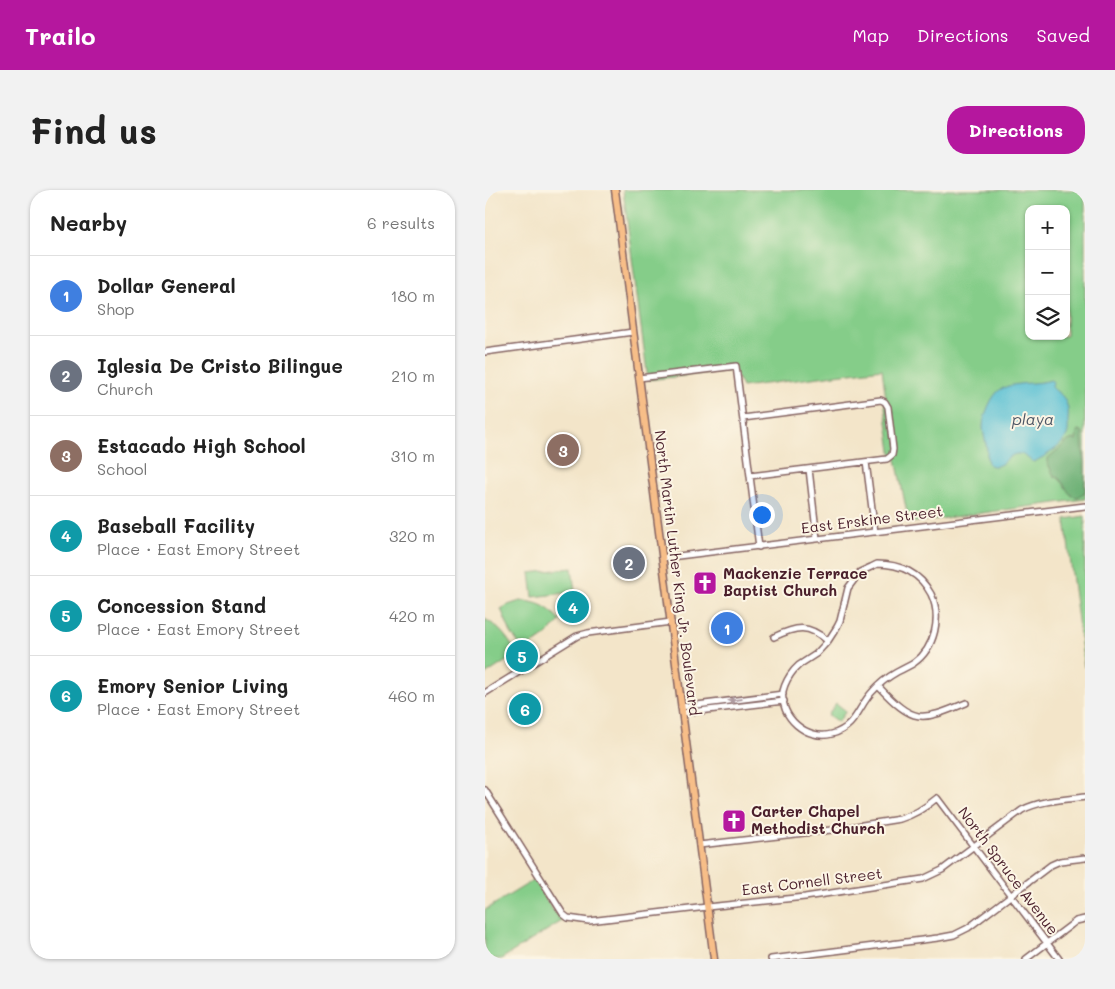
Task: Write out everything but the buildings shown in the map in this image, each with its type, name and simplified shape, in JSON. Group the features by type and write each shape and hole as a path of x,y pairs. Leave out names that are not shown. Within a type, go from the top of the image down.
{"main road":[{"name":"North Martin Luther King Jr. Boulevard","path":"615,190 714,959"}],"street":[{"path":"485,352 633,332"},
{"path":"639,378 736,366 759,547"},
{"path":"743,418 878,401 885,402 893,449 892,456 887,459 750,476"},
{"path":"866,462 875,532"},
{"path":"809,469 817,539"},
{"name":"East Erskine Street","path":"662,558 1085,506"},
{"path":"882,564 899,567 916,575 925,585 934,602 936,621 934,635 926,650 916,662 895,672 878,686 866,699 850,724 829,735 814,734 800,728 789,716 783,694 786,682 793,670 816,654 837,627 848,588 861,572 872,566 882,564"},
{"path":"485,693 577,636 671,622"},
{"path":"774,637 791,630 806,628 818,632 828,640"},
{"path":"878,686 899,707 921,717 934,715 966,703"},
{"path":"681,710 783,694"},
{"path":"681,710 784,700"},
{"name":"East Cornell Street","path":"485,790 563,914 568,918 583,921 805,897 923,879 942,870 1022,810 1039,803 1085,797"},
{"name":"North Spruce Avenue","path":"699,845 899,820 917,813 937,798 1059,959"},
{"path":"771,959 810,957 954,935 968,928 1051,865 1060,861 1085,858"},
{"path":"1027,959 1077,921 1085,919"}],"green space":[{"path":"623,190 1085,190 1085,499 909,523 896,459 892,459 882,369 742,387 734,370 648,380"},
{"path":"1078,430 1082,431 1085,461 1085,493 1075,497 1071,495 1059,478 1054,476 1048,464 1048,458 1068,441 1073,439 1076,441"},
{"path":"1085,516 1085,667 1084,667 1065,519"},
{"path":"572,568 575,592 533,597 530,573"},
{"path":"520,601 532,602 543,606 560,621 542,639 527,647 520,645 511,633 501,609"},
{"path":"485,619 504,634 517,654 485,675"},
{"path":"836,703 846,711 838,722 828,715"},
{"path":"534,880 553,910 563,919 562,921 501,959 485,959 485,910"}],"water":[{"name":"playa","path":"1051,380 1053,382 1052,387 1063,397 1068,408 1068,432 1065,439 1053,451 1034,462 1024,455 1017,454 998,466 989,465 983,422 994,395 1007,387"}],"place":[{"name":"Estacado High School","path":"563,450"},
{"name":"Iglesia De Cristo Bilingue","path":"629,563"},
{"name":"Mackenzie Terrace Baptist Church","path":"705,583"},
{"name":"Baseball Facility","path":"573,607"},
{"name":"Dollar General","path":"727,628"},
{"name":"Concession Stand","path":"522,656"},
{"name":"Emory Senior Living","path":"525,709"},
{"name":"Carter Chapel Methodist Church","path":"734,821"}]}
